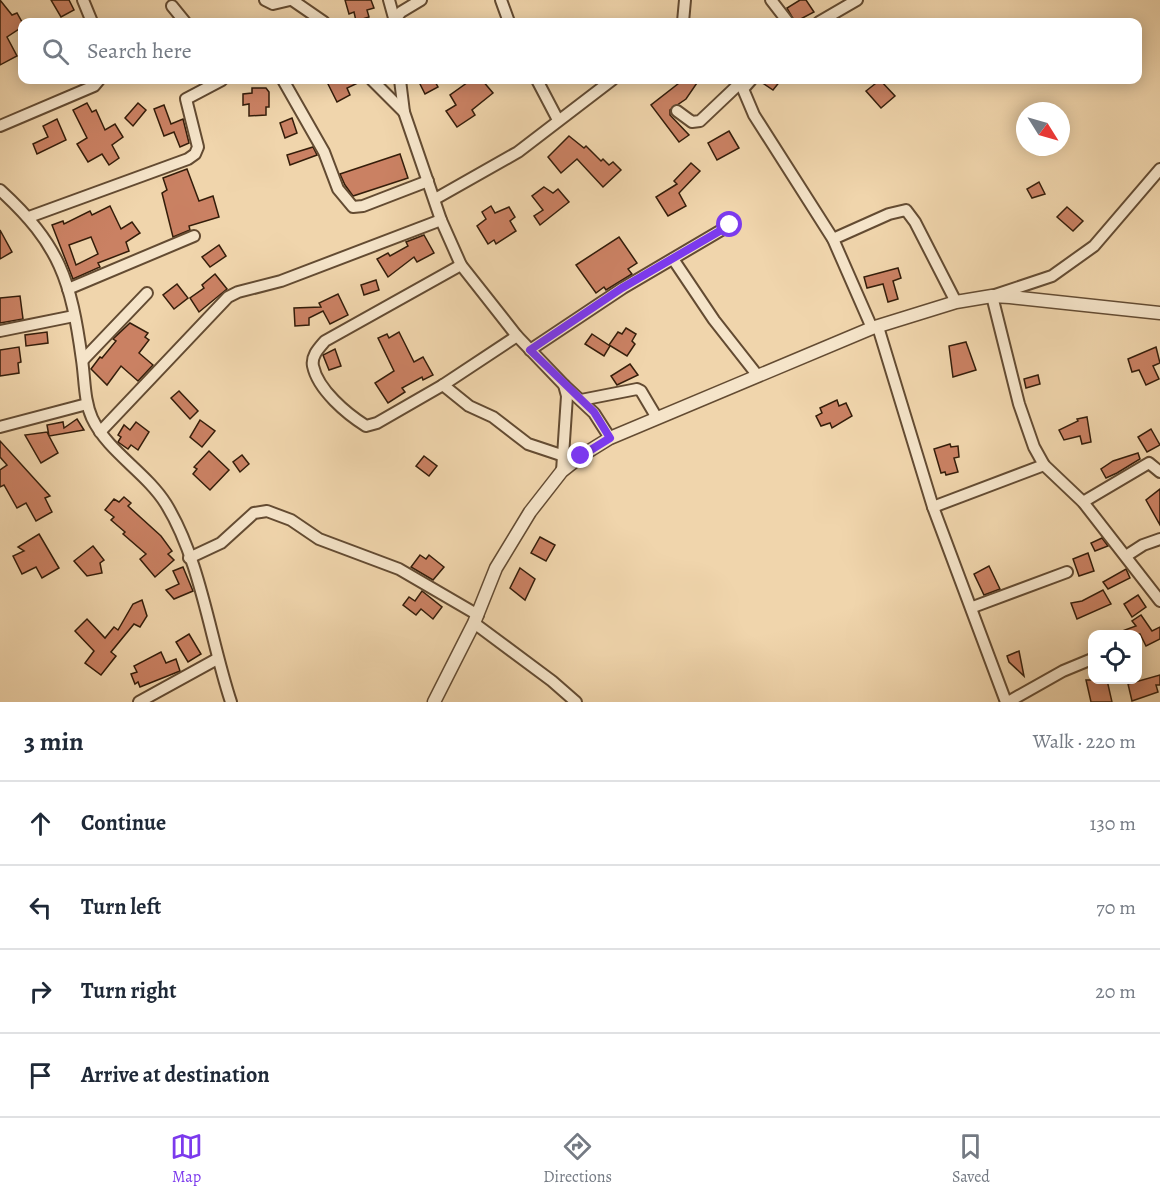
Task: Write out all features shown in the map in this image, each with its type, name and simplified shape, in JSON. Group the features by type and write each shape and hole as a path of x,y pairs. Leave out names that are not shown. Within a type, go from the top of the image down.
{"street":[{"path":"83,0 90,18"},
{"path":"265,0 273,4 291,0 318,18"},
{"path":"389,0 393,18"},
{"path":"396,18 421,0"},
{"path":"501,0 508,18"},
{"path":"683,18 685,0"},
{"path":"771,0 785,18"},
{"path":"826,18 857,0"},
{"path":"172,6 182,18"},
{"path":"0,126 96,84"},
{"path":"29,217 188,159 195,154 198,147 186,99 214,84"},
{"path":"285,84 324,152 338,189 353,207 363,206 428,181"},
{"path":"376,84 404,112"},
{"path":"400,84 404,112 441,220 461,265 517,336 564,385 594,412 610,438"},
{"path":"539,84 558,120"},
{"path":"435,199 518,152 607,84"},
{"path":"677,111 692,122 700,121 737,85 833,239 875,328 933,507 973,607 1007,702 1063,671 1088,661"},
{"path":"434,702 476,619 496,568 530,512 562,471 610,438 875,328 956,302 992,296 1052,276 1094,246 1160,169"},
{"path":"0,190 29,217 62,265 82,360 87,404 100,432 166,504 189,558 204,602 217,658 231,702"},
{"path":"833,239 889,214 906,210 910,213 956,302"},
{"path":"100,432 228,297 238,292 281,281 441,220"},
{"path":"530,350 613,295 730,225"},
{"path":"68,289 194,236"},
{"path":"673,260 714,320 758,376"},
{"path":"461,265 325,341 314,355 313,366 326,391 366,426 377,423 443,385 517,336"},
{"path":"82,360 147,293"},
{"path":"992,296 1160,313"},
{"path":"992,296 1018,404 1034,447 1044,465 1083,502 1160,601"},
{"path":"0,331 74,316"},
{"path":"443,385 469,406 493,417 528,444 564,456"},
{"path":"562,471 567,396 564,385"},
{"path":"581,400 637,389 641,391 657,418"},
{"path":"0,427 87,404"},
{"path":"1083,502 1149,463 1160,472"},
{"path":"933,507 1044,465"},
{"path":"189,558 221,543 254,513 267,511 291,520 319,538 399,569 476,619 576,702"},
{"path":"1125,556 1143,545 1160,539"},
{"path":"973,607 1066,572"},
{"path":"139,702 217,658"}],"building":[{"path":"0,0 12,15 17,13 20,18 18,30 7,37 17,56 0,65"},
{"path":"51,0 69,0 74,10 61,17"},
{"path":"345,0 371,0 374,8 367,10 369,17 355,18 354,12 349,14"},
{"path":"800,0 806,0 814,12 803,18 793,18 787,8"},
{"path":"328,84 356,84 347,88 350,95 337,102"},
{"path":"420,84 436,84 438,87 425,94"},
{"path":"465,84 485,84 493,93 472,110 475,115 457,127 446,111 456,105 450,95"},
{"path":"678,84 696,84 686,99 670,110 670,115 689,135 679,142 651,105"},
{"path":"764,84 778,84 773,90"},
{"path":"875,84 884,84 895,96 881,108 866,91"},
{"path":"252,88 266,88 269,92 269,107 266,107 266,115 249,116 249,104 243,105 243,94 252,93"},
{"path":"87,103 92,112 96,110 105,130 115,124 123,137 112,145 119,158 109,165 102,154 88,162 77,144 87,138 73,110"},
{"path":"138,103 146,110 133,126 125,118"},
{"path":"164,105 171,124 183,119 189,143 180,147 174,132 164,136 154,109"},
{"path":"292,118 297,133 285,138 280,123"},
{"path":"57,119 66,140 37,154 33,144 48,137 43,126"},
{"path":"729,131 739,148 717,160 708,143"},
{"path":"569,136 584,148 586,146 601,161 603,159 609,165 613,162 621,170 603,187 577,159 561,173 548,157"},
{"path":"313,147 317,155 290,165 287,155"},
{"path":"400,154 408,178 353,196 340,174"},
{"path":"691,163 700,171 679,193 686,206 668,216 656,197 677,184 674,181"},
{"path":"187,169 199,201 213,196 219,217 189,226 190,230 173,237 162,193 167,190 163,178"},
{"path":"1039,182 1045,194 1032,198 1027,189"},
{"path":"544,187 553,193 558,189 569,202 540,225 534,216 543,210 532,196"},
{"path":"110,206 121,229 132,222 140,233 126,242 129,251 98,263 100,267 73,279 52,225 63,221 64,224 90,211 92,215","holes":["91,237 98,254 76,265 69,245"]},
{"path":"491,206 495,213 509,207 515,217 510,221 516,231 496,244 494,240 488,244 477,226 486,219 482,212"},
{"path":"1067,207 1083,221 1073,231 1057,217"},
{"path":"0,230 12,252 0,259"},
{"path":"424,235 434,253 417,262 414,257 388,277 377,259 388,253 390,256 408,246 406,242"},
{"path":"619,237 637,263 628,269 632,274 606,290 604,287 596,293 576,265"},
{"path":"219,245 226,256 210,267 202,257"},
{"path":"898,268 901,278 893,281 898,299 888,302 883,284 867,288 864,277"},
{"path":"215,274 227,289 199,312 190,298 204,288 202,285"},
{"path":"376,280 379,290 364,295 361,285"},
{"path":"177,284 188,298 174,309 163,295"},
{"path":"338,294 348,315 330,324 323,311 309,318 309,325 295,326 294,308 321,307 319,303"},
{"path":"20,296 23,319 0,323 0,298"},
{"path":"130,323 148,333 145,337 149,340 139,353 153,365 138,381 121,366 107,385 91,369 116,341 113,339"},
{"path":"626,328 636,334 632,341 635,344 627,356 609,345 618,332 622,334"},
{"path":"47,332 48,343 26,346 25,335"},
{"path":"399,332 414,362 423,357 433,375 423,380 422,377 402,388 405,392 388,403 375,383 394,371 378,338 387,334 389,338"},
{"path":"592,334 610,346 604,356 585,344"},
{"path":"966,342 976,370 953,377 949,346"},
{"path":"19,347 21,362 18,363 19,373 0,376 0,350"},
{"path":"1156,347 1160,363 1153,366 1159,379 1146,385 1139,370 1132,372 1128,359"},
{"path":"335,349 341,366 329,370 323,355"},
{"path":"630,364 638,375 617,385 611,376"},
{"path":"1038,375 1040,384 1026,388 1024,379"},
{"path":"179,391 198,411 190,419 171,398"},
{"path":"837,400 839,406 846,403 852,416 832,428 830,423 821,426 816,416 822,413 820,408"},
{"path":"1087,417 1091,442 1082,444 1080,436 1064,440 1059,430 1078,421 1077,419"},
{"path":"77,419 84,430 49,436 47,425 63,422 64,428"},
{"path":"200,420 215,431 202,447 190,437"},
{"path":"136,422 149,432 138,450 131,445 128,449 118,442 121,437 118,435 124,425 130,430"},
{"path":"1151,429 1160,445 1147,452 1138,437"},
{"path":"47,432 58,453 41,463 25,435"},
{"path":"0,441 50,496 45,498 52,512 36,521 26,503 17,508 4,485 0,487 0,470 7,465 0,457"},
{"path":"950,444 951,447 958,446 959,457 954,458 958,472 946,475 945,472 941,473 934,449"},
{"path":"209,451 229,470 210,490 193,474 197,469 194,467"},
{"path":"1138,453 1140,459 1106,478 1101,469 1113,461"},
{"path":"242,455 249,464 240,472 233,462"},
{"path":"424,456 437,466 429,476 416,466"},
{"path":"1160,489 1160,525 1146,500"},
{"path":"124,497 131,503 128,506 161,536 172,551 168,554 174,560 155,577 140,559 146,554 123,534 125,532 111,520 114,517 105,510 114,499 119,502"},
{"path":"39,534 59,568 42,578 36,567 22,574 13,556 24,551 18,547"},
{"path":"540,537 555,545 546,561 531,553"},
{"path":"1102,538 1108,546 1095,551 1091,543"},
{"path":"93,546 104,560 100,563 102,573 87,576 74,561"},
{"path":"1088,553 1094,571 1079,576 1073,559"},
{"path":"420,555 426,559 429,555 444,567 433,580 411,567"},
{"path":"989,566 1000,589 984,595 974,574"},
{"path":"183,567 193,591 174,599 166,590 179,584 173,571"},
{"path":"520,568 535,579 525,600 510,588"},
{"path":"1126,569 1130,578 1108,589 1103,582"},
{"path":"1103,590 1111,604 1077,619 1071,603 1082,601"},
{"path":"422,591 442,607 433,619 421,609 416,615 403,605 409,597 415,601"},
{"path":"1138,595 1146,607 1132,617 1124,604"},
{"path":"142,600 147,616 140,627 134,624 111,652 116,656 101,675 85,663 94,651 75,631 87,619 105,638 114,627 118,630 133,604"},
{"path":"1141,615 1152,631 1160,627 1160,639 1146,646 1142,638 1142,630 1125,630 1136,626 1132,621"},
{"path":"189,634 201,654 188,662 176,642"},
{"path":"1019,651 1024,676 1009,662 1007,656"},
{"path":"161,652 166,663 176,659 180,671 140,687 138,682 135,684 131,674 137,672 134,666"},
{"path":"1160,675 1160,685 1156,685 1158,692 1132,701 1128,684 1142,684 1142,680"},
{"path":"1086,680 1088,684 1108,684 1112,702 1091,702"}],"route":[{"path":"581,456 610,438 594,412 530,350 622,288 730,225"}]}
